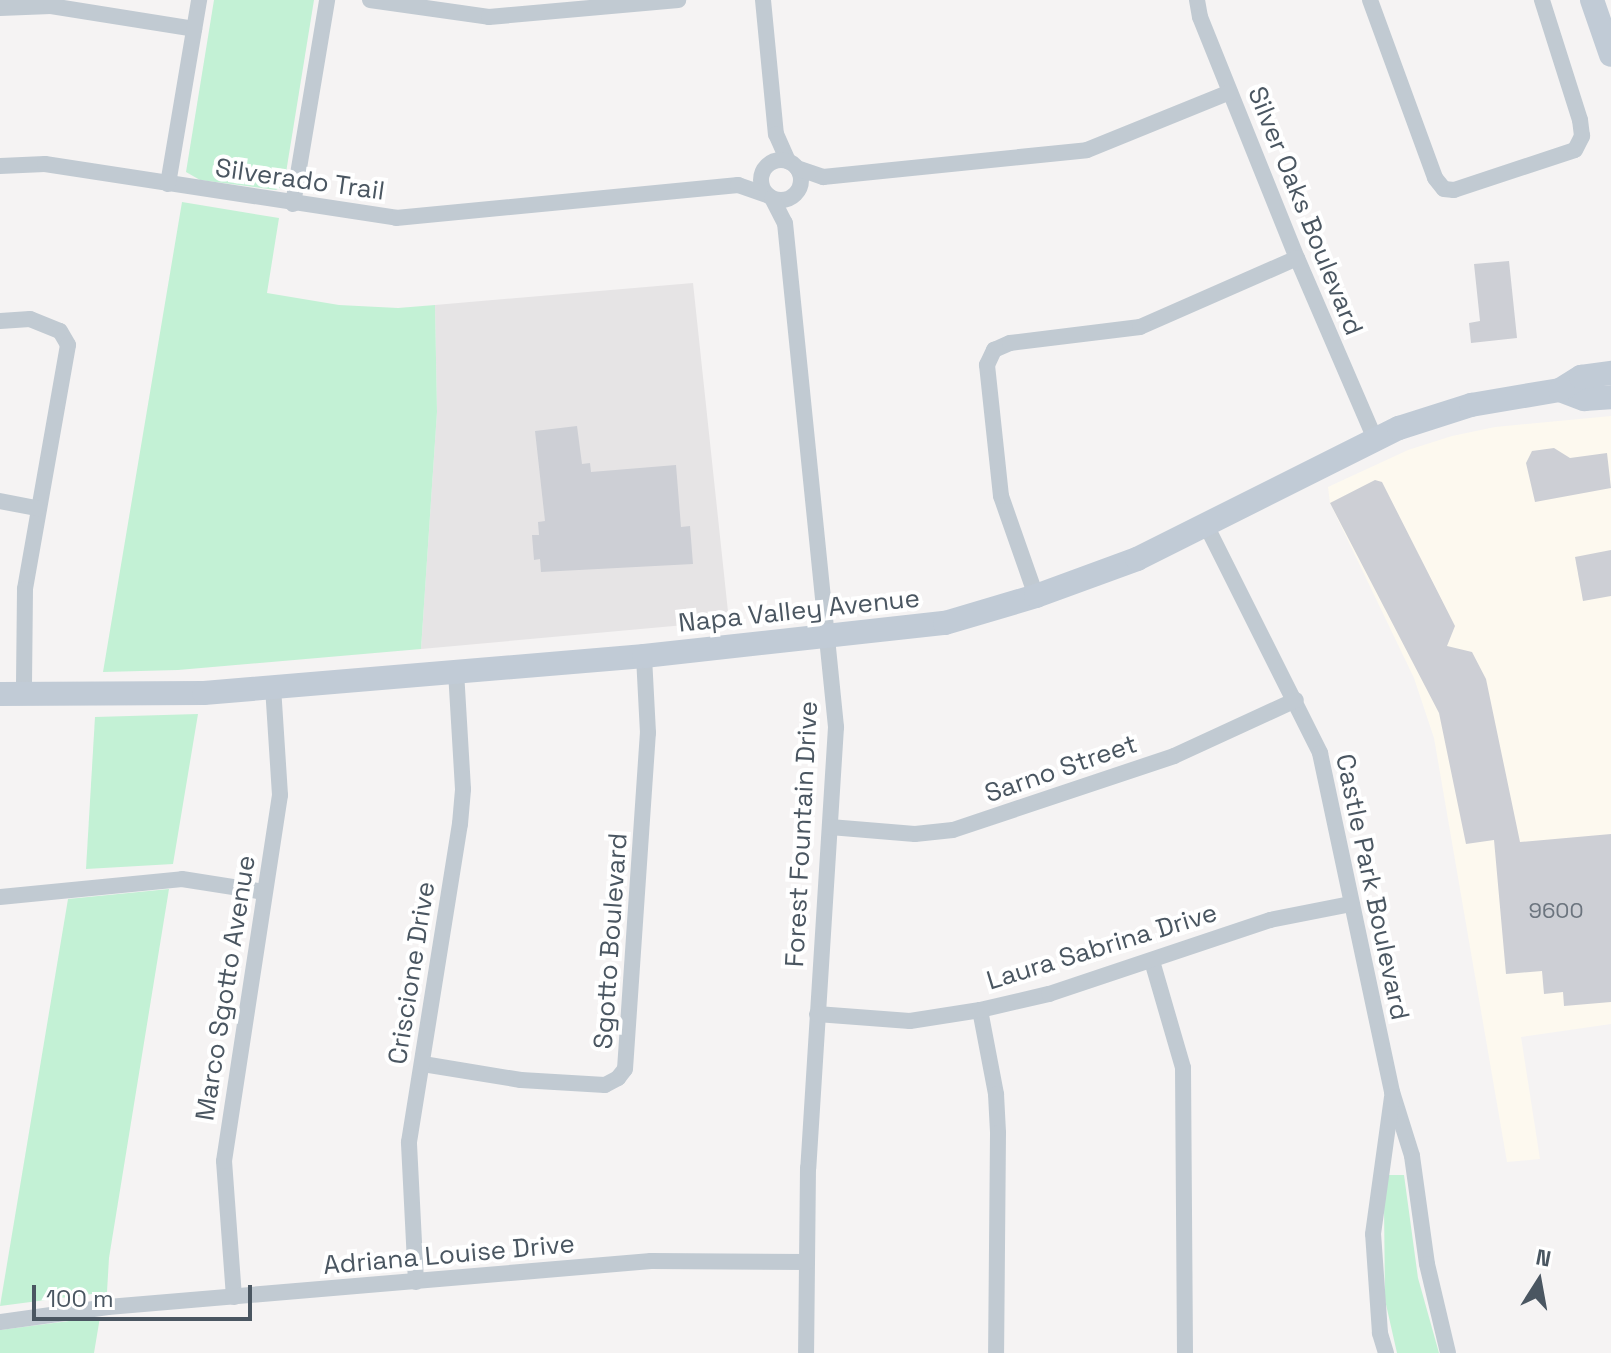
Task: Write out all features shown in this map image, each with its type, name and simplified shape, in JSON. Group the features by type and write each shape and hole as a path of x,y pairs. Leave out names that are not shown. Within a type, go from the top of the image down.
{"street":[{"path":"168,184 199,0"},
{"path":"293,204 327,0"},
{"path":"370,0 489,17 678,0"},
{"path":"763,0 776,134 801,180 796,193"},
{"name":"Silver Oaks Boulevard","path":"1197,0 1200,17 1297,258 1375,439"},
{"path":"1370,0 1435,178 1444,189 1454,190 1575,150 1582,136 1580,120 1542,0"},
{"path":"1592,0 1611,55"},
{"path":"0,8 51,6 194,29"},
{"path":"776,134 761,183 769,197 783,200 823,177 1087,150 1230,92"},
{"path":"765,167 778,160 823,177"},
{"name":"Silverado Trail","path":"0,166 45,164 396,218 738,185 769,197"},
{"name":"Silverado Trail","path":"738,185 765,167"},
{"name":"Forest Fountain Drive","path":"785,223 796,193"},
{"name":"Forest Fountain Drive","path":"769,197 785,223 836,727 808,1168 806,1353"},
{"path":"1036,596 1001,496 987,365 994,350 1010,343 1140,327 1297,258"},
{"path":"0,321 30,319 60,331 68,345 37,508 12,694"},
{"name":"Napa Valley Avenue","path":"12,694 154,695 273,687 644,656 945,623 1036,596 1124,564 1375,439 1460,408 1560,390 1581,377 1611,373"},
{"name":"Napa Valley Avenue","path":"1560,390 1584,399 1611,397"},
{"path":"0,501 37,508"},
{"name":"Castle Park Boulevard","path":"1206,525 1320,753 1392,1092 1412,1156 1429,1277 1448,1353"},
{"name":"Sgotto Boulevard","path":"423,1064 521,1080 605,1085 618,1078 625,1069 648,733 644,656"},
{"name":"Criscione Drive","path":"416,1282 409,1142 463,789 456,672"},
{"name":"Marco Sgotto Avenue","path":"234,1297 224,1161 280,795 273,687"},
{"name":"Sarno Street","path":"830,827 915,834 953,830 1174,756 1296,700"},
{"path":"0,897 182,879 264,892"},
{"name":"Laura Sabrina Drive","path":"817,1014 910,1021 980,1010 1049,994 1270,920 1351,904"},
{"path":"1152,961 1180,1044 1183,1068 1185,1353"},
{"path":"980,1010 996,1094 998,1133 996,1353"},
{"name":"Castle Park Boulevard","path":"1386,1353 1380,1333 1373,1234 1392,1092"},
{"name":"Adriana Louise Drive","path":"0,1322 234,1297 651,1261 807,1262"}],"shaded area":[{"path":"693,283 729,621 421,649 437,412 435,305"},
{"path":"1611,416 1611,1024 1521,1037 1540,1159 1507,1162 1434,738 1414,678 1330,503 1328,487 1408,450 1452,436 1495,427"}],"green space":[{"path":"214,0 314,0 284,185 276,190 200,180 186,172"},
{"path":"182,202 279,218 267,293 339,305 398,308 435,305 437,412 421,649 178,670 103,672"},
{"path":"198,714 173,864 86,869 95,717"},
{"path":"169,889 109,1258 107,1292 0,1306 68,899"},
{"path":"1388,1175 1404,1175 1418,1278 1439,1353 1397,1353 1385,1300 1384,1205"},
{"path":"100,1317 94,1353 0,1353 0,1330"}],"building":[{"path":"1509,261 1517,338 1471,343 1469,323 1480,321 1474,264"},
{"path":"577,426 582,464 590,463 591,472 676,465 681,527 690,526 693,564 541,572 540,559 534,560 532,535 539,535 538,522 545,521 535,431"},
{"path":"1554,448 1570,458 1607,453 1611,488 1535,502 1526,463 1532,451"},
{"path":"1375,480 1382,482 1455,626 1447,646 1472,652 1486,679 1520,842 1611,834 1611,1002 1564,1006 1563,992 1544,994 1542,971 1506,974 1494,840 1466,844 1439,713 1330,503"},
{"path":"1611,550 1611,596 1583,601 1575,557"}]}
